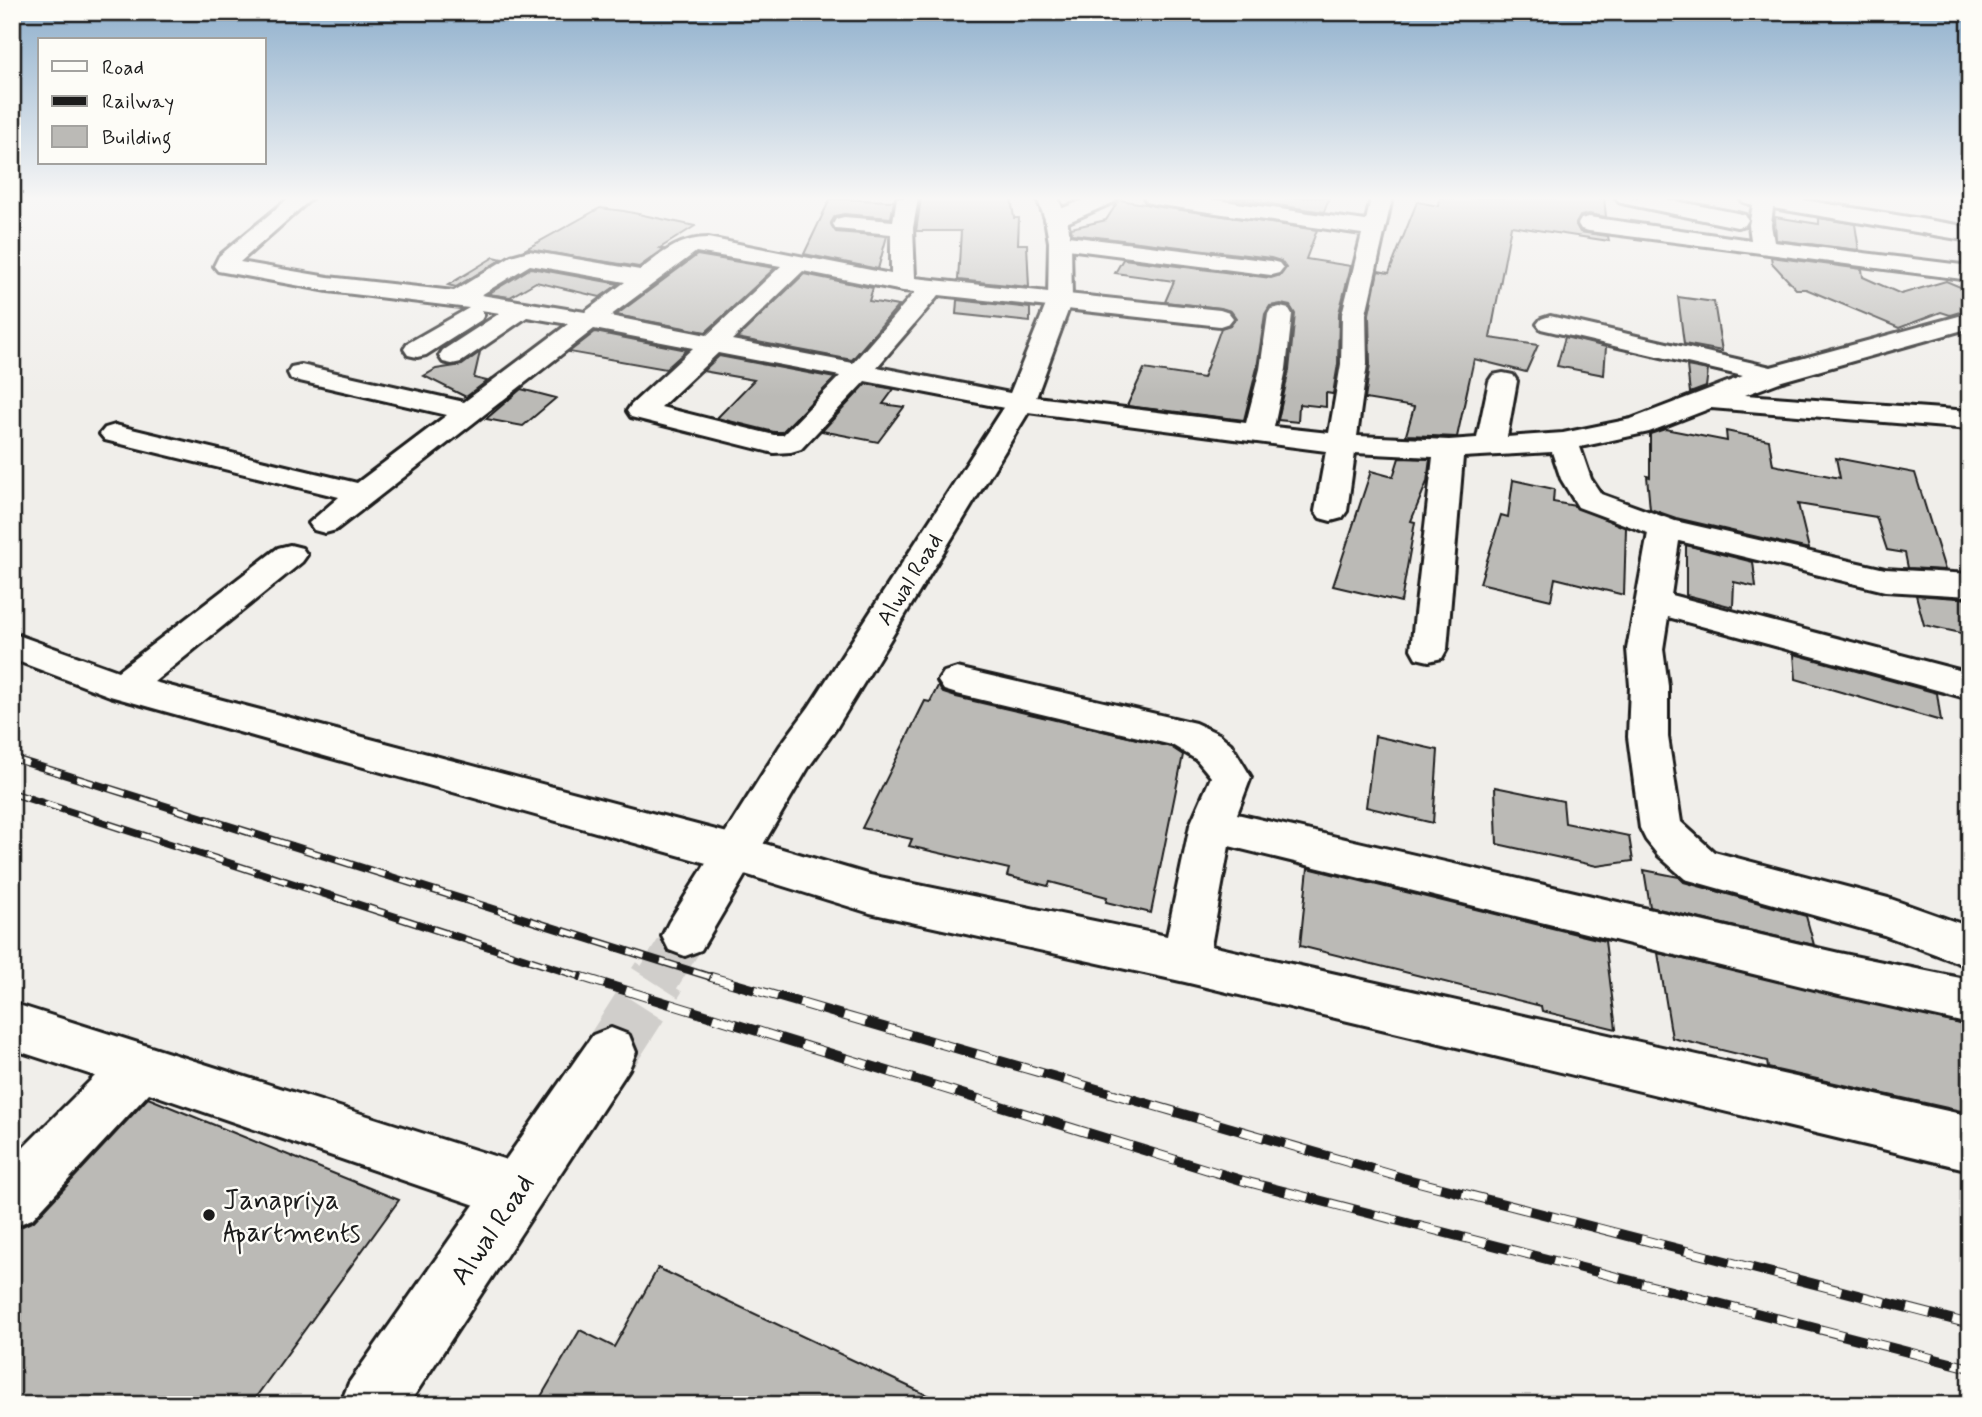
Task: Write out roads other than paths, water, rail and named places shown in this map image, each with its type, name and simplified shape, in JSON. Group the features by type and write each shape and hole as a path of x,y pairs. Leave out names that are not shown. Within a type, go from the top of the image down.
{"street":[{"path":"226,264 328,284 589,320 1020,403 1342,444 1449,449 1563,442 1639,426 1772,375 1970,320"},
{"path":"452,356 524,264"},
{"path":"565,264 645,278"},
{"path":"325,523 663,264"},
{"path":"797,264 640,411 782,445 790,443 860,371 933,287"},
{"path":"798,264 903,284 1220,318"},
{"path":"903,264 903,284"},
{"name":"Alwal Road","path":"685,936 794,757 823,717 1020,403 1060,300 1058,264"},
{"path":"1254,264 1271,268"},
{"path":"1331,511 1354,364 1354,314 1365,264"},
{"path":"1920,264 1970,273"},
{"path":"417,349 491,308"},
{"path":"1258,433 1273,369 1280,314"},
{"path":"1550,324 1772,375"},
{"path":"301,373 469,412"},
{"path":"1490,447 1503,381"},
{"path":"1704,400 1970,420"},
{"path":"115,434 363,494"},
{"path":"1563,442 1576,480 1589,500 1665,528 1885,580 1970,585"},
{"path":"1429,649 1449,449"},
{"path":"1665,528 1645,649 1649,686 1648,737 1661,828 1673,843 1701,866 1888,917 1970,947"},
{"path":"123,687 290,555"},
{"path":"1652,601 1970,686"},
{"path":"12,645 123,687 735,853 870,894 1185,961 1970,1143"},
{"path":"957,681 1181,733 1204,742 1218,752 1231,777 1211,825 1185,961"},
{"path":"1211,825 1970,1003"},
{"path":"12,1026 141,1066 516,1191"},
{"name":"Alwal Road","path":"371,1405 611,1052"},
{"path":"12,1199 141,1066"}],"tunnel":[{"path":"658,979 685,936"},
{"path":"611,1052 659,977"}],"railway":[{"path":"12,758 717,979"},
{"path":"12,793 588,979"},
{"path":"582,977 1244,1181 1970,1368"},
{"path":"711,977 1403,1178 1970,1324"}],"place":[{"name":"Janapriya Apartments","path":"209,1215"}]}
